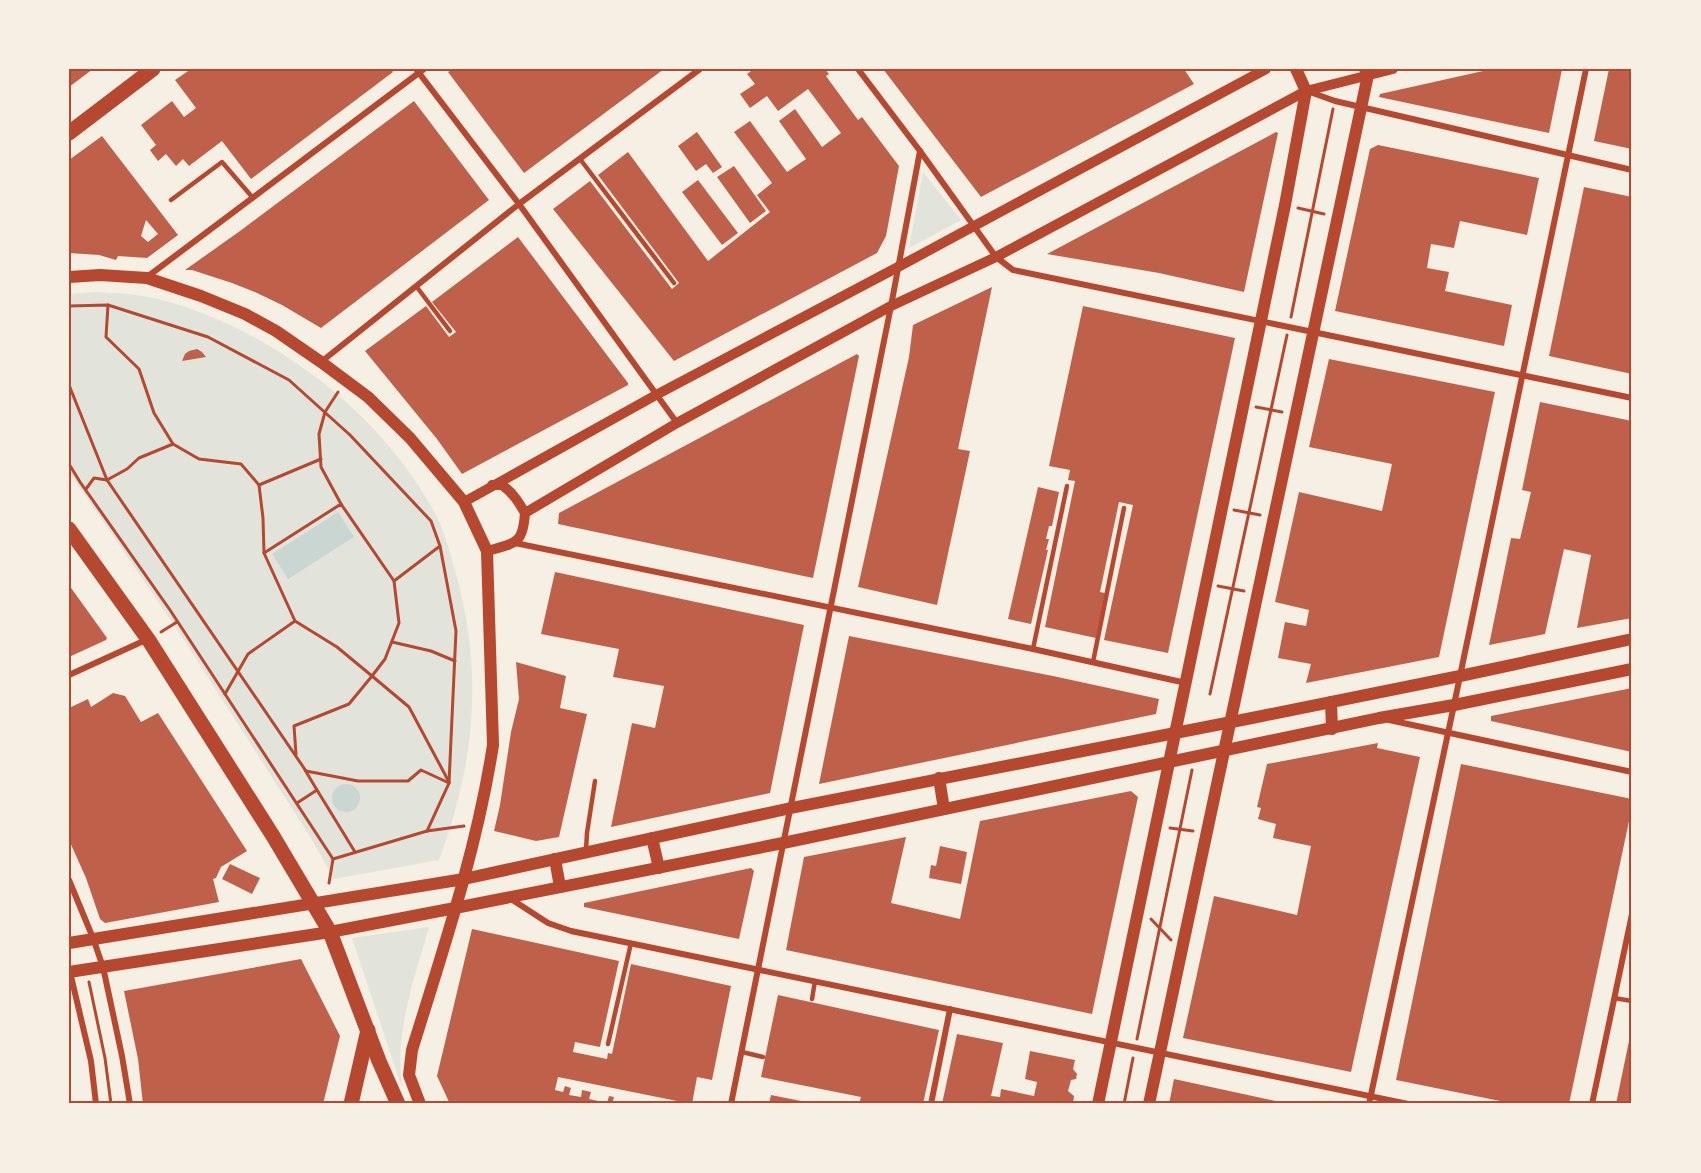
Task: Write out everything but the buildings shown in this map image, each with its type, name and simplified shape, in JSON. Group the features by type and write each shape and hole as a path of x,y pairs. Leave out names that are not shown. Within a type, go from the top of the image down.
{"main road":[{"path":"69,133 152,69"},
{"path":"1098,1104 1285,205 1306,91 1296,69"},
{"path":"1149,1104 1367,72"},
{"path":"69,277 100,275 147,278 245,314 276,332 346,380 410,438 464,502 487,551 493,745 464,879 412,1050 410,1075 420,1104"},
{"path":"69,529 148,639 273,836 330,932 379,1061 398,1104"},
{"path":"69,943 464,879 791,808 1331,702 1632,639"},
{"path":"69,972 330,932 455,908 944,810 1379,718 1632,669"},
{"path":"1331,702 1332,729"},
{"path":"939,778 944,810"},
{"path":"652,838 659,868"},
{"path":"555,859 560,887"},
{"path":"351,1104 368,1030"}],"street":[{"path":"321,362 519,204 700,69"},
{"path":"858,69 996,257 1013,270 1632,398"},
{"path":"464,502 656,395 1266,69"},
{"path":"525,513 677,423 891,306 996,257 1306,91 1367,72 1393,69"},
{"path":"1369,1104 1586,69"},
{"path":"147,278 420,70 677,423"},
{"path":"1306,91 1335,101 1632,170"},
{"path":"731,1104 920,151"},
{"path":"492,485 502,485 508,489 516,496 525,513 524,528 515,543"},
{"path":"487,551 515,543 1033,649 1186,683"},
{"path":"69,675 148,639"},
{"path":"1379,718 1632,772"},
{"path":"69,880 103,967 130,1104"},
{"path":"508,897 548,923 571,931 1408,1104"},
{"path":"1592,1104 1632,914"},
{"path":"69,972 91,1061 96,1104"},
{"path":"931,1104 950,1009"}],"lane":[{"path":"580,159 674,283"},
{"path":"171,200 222,162 253,198"},
{"path":"416,286 450,331"},
{"path":"1033,649 1067,486"},
{"path":"1093,662 1125,508"},
{"path":"586,852 595,781"},
{"path":"608,1044 631,943"},
{"path":"812,999 815,981"},
{"path":"1614,998 1632,1001"},
{"path":"741,1052 763,1057"}],"path":[{"path":"1210,694 1335,101"},
{"path":"1285,205 1338,216"},
{"path":"108,305 106,337 139,369 154,413 173,444 199,459 241,464 259,485 264,552 296,621 337,647 409,707 449,783"},
{"path":"69,306 108,305 207,338 289,380 350,435 431,521 440,546 456,631 449,783 427,831"},
{"path":"346,380 325,412 319,434 321,467 341,504 394,581 399,622 385,659 349,704 294,726 295,753 355,852"},
{"path":"69,386 107,480 202,617 317,790 297,803"},
{"path":"1243,405 1296,415"},
{"path":"86,489 94,478 107,480 127,469 139,458 173,444"},
{"path":"259,485 321,458"},
{"path":"69,464 177,622 333,859 329,884"},
{"path":"264,552 341,504"},
{"path":"1222,508 1274,518"},
{"path":"394,581 440,546"},
{"path":"1206,584 1257,594"},
{"path":"225,694 248,654 296,621"},
{"path":"148,639 177,622"},
{"path":"392,642 431,651 454,661"},
{"path":"1124,1104 1195,756"},
{"path":"306,771 358,781 408,781 421,770 449,783"},
{"path":"333,859 427,831 477,824"},
{"path":"1156,825 1207,833"},
{"path":"1139,907 1182,951"},
{"path":"87,970 105,1058 111,1104"}],"shaded area":[{"path":"923,172 961,220 909,248"},
{"path":"93,292 137,295 163,300 203,313 261,341 317,378 357,412 392,450 423,493 442,529 455,571 470,644 472,681 468,752 461,788 439,860 334,879 309,835 177,629 69,472 69,294"},
{"path":"338,512 354,537 288,579 272,554"},
{"path":"346,784 356,788 360,798 356,808 346,812 336,808 332,798 336,788"},
{"path":"429,927 403,1029 401,1070 403,1091 352,938"}]}
